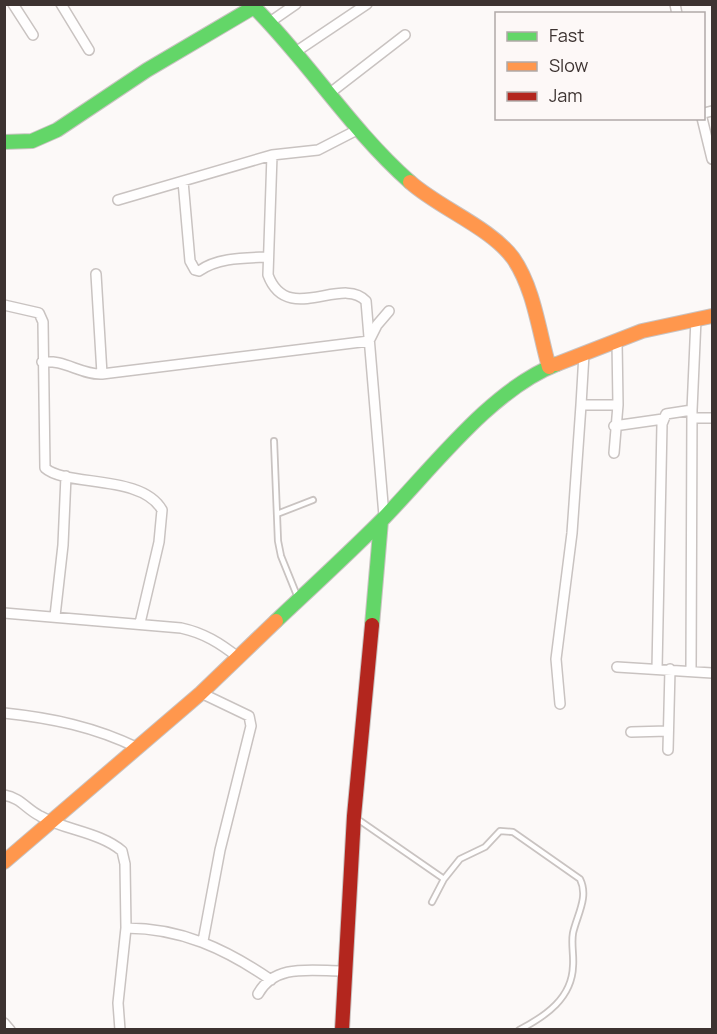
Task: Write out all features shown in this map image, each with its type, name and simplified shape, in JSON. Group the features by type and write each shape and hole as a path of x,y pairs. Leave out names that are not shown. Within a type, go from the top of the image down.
{"street":[{"path":"12,4 33,35"},
{"path":"62,4 89,50"},
{"path":"270,22 296,4"},
{"path":"297,51 367,4"},
{"path":"4,142 32,141 57,130 147,70 253,6 297,51 357,130 388,164 422,192 507,253 519,272 549,367"},
{"path":"330,93 405,35"},
{"path":"702,120 712,159"},
{"path":"118,200 272,155 318,150 357,130"},
{"path":"272,155 268,257 268,275 271,284 288,296 311,299 350,293 361,296 366,301 382,519 354,816 343,971 342,1029"},
{"path":"183,181 190,261 195,270 199,271 210,264 225,261 268,257"},
{"path":"96,274 102,374"},
{"path":"4,304 33,311 42,317 43,462 48,471 120,486 149,497 162,510 159,542 140,623"},
{"path":"369,341 377,325 389,311"},
{"path":"4,862 239,658 382,519 482,414 511,390 549,367 642,332 712,316"},
{"path":"691,671 692,414 696,319"},
{"path":"42,362 56,362 86,373 102,374 369,341"},
{"path":"614,453 618,405 618,341"},
{"path":"560,704 556,659 572,533 584,354"},
{"path":"581,405 618,405"},
{"path":"657,669 663,419 669,412 712,418"},
{"path":"615,426 663,419"},
{"path":"55,616 66,476"},
{"path":"4,613 140,623 200,633 239,658"},
{"path":"617,667 712,673"},
{"path":"668,750 670,669"},
{"path":"201,693 245,714 251,721 220,850 203,941"},
{"path":"4,713 57,720 87,727 138,748"},
{"path":"631,732 668,731"},
{"path":"4,795 18,798 37,815 122,851 125,864 126,928 118,1003 120,1029"},
{"path":"126,928 170,932 203,941 271,980"},
{"path":"258,994 267,980 287,971 343,971"},
{"path":"4,1023 10,1029"}],"lane":[{"path":"274,441 281,556 299,601"},
{"path":"277,514 313,500"},
{"path":"354,816 444,879"},
{"path":"432,902 444,879 460,859 485,847 500,831 505,830 513,832 580,879 584,891 573,932 573,976 568,991 560,1002 536,1021 519,1029"}],"traffic: fast":[{"path":"4,142 32,141 57,130 147,70 254,7 368,140 410,182"},
{"path":"276,621 381,521 485,412 508,392 532,376 557,364"},
{"path":"372,625 381,521"}],"traffic: slow":[{"path":"410,182 478,227 513,258 531,296 549,367"},
{"path":"557,364 642,331 712,316"},
{"path":"4,862 201,693 276,621"}],"traffic: jam":[{"path":"342,1030 354,816 372,625"}]}
